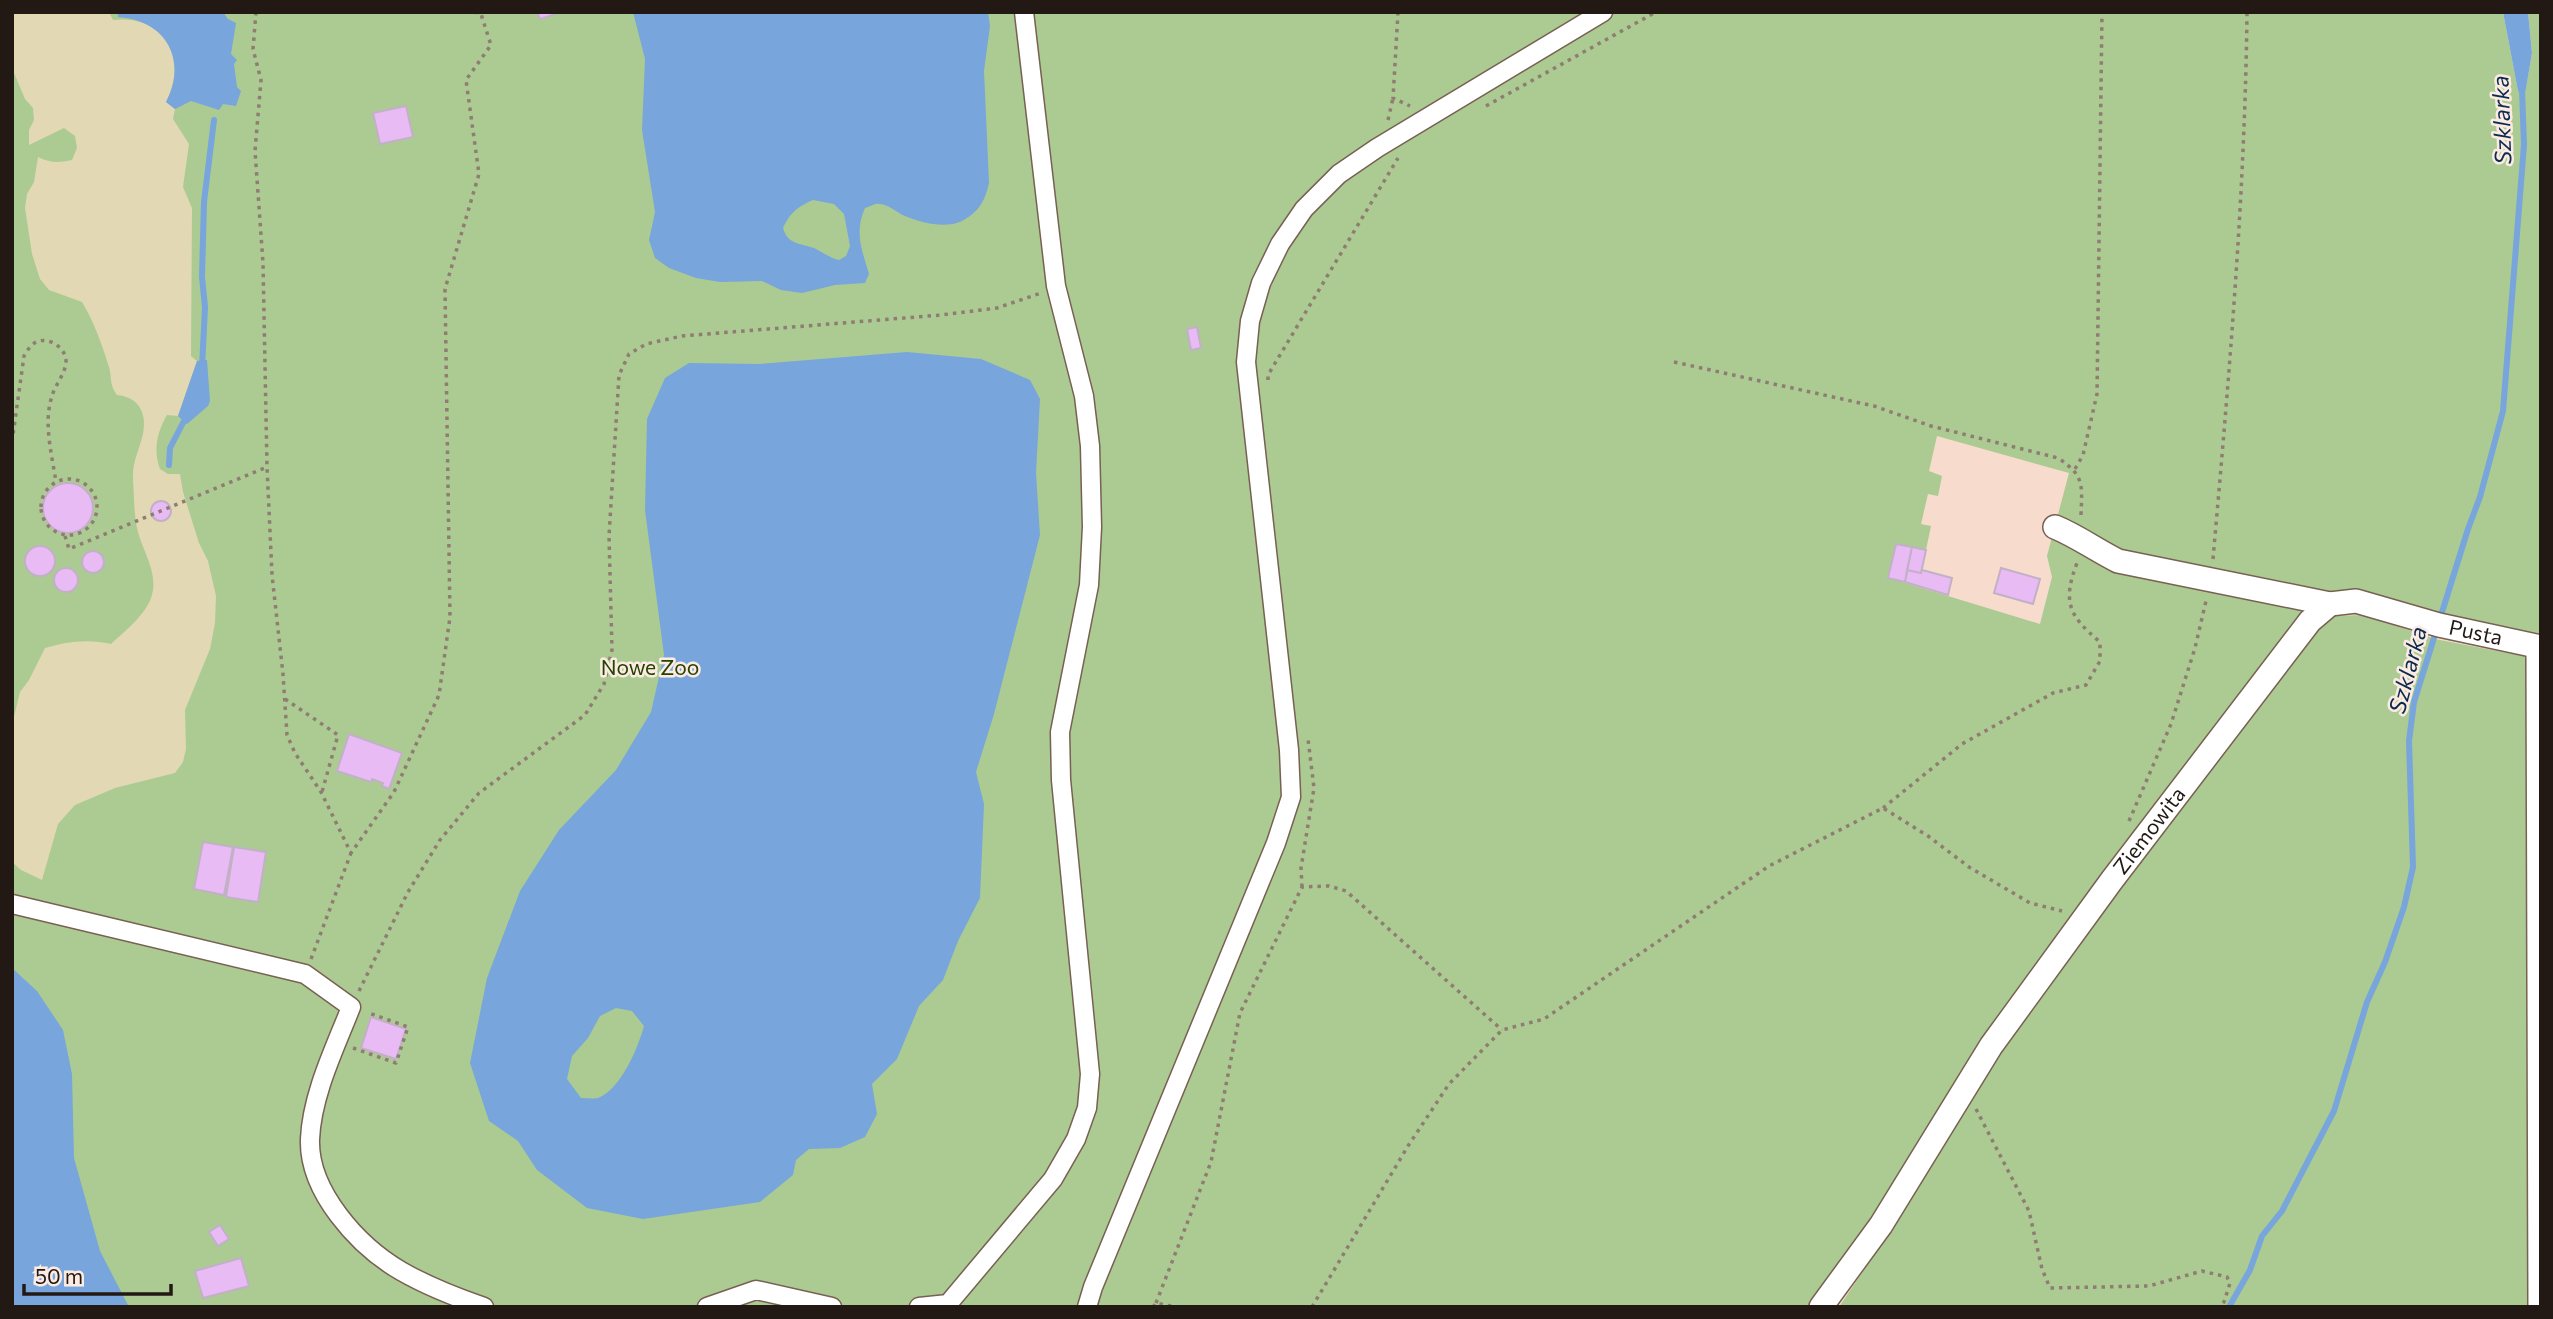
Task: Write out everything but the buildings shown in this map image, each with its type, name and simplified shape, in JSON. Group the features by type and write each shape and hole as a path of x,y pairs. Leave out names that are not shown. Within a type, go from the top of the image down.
{"street":[{"path":"919,1307 948,1305 1053,1179 1076,1139 1087,1108 1090,1074 1060,780 1060,732 1089,585 1092,527 1090,446 1084,396 1056,286 1024,12"},
{"path":"1087,1307 1276,843 1291,797 1287,737 1245,362 1261,283 1280,244 1304,209 1339,174 1603,12"},
{"path":"2071,534 2118,561 2330,604"},
{"name":"Pusta","path":"2330,604 2356,601 2439,625 2540,647"},
{"name":"Ziemowita","path":"1821,1307 1881,1225 1991,1046 2085,917 2310,621 2330,604"},
{"path":"2540,647 2540,1300"},
{"path":"12,904 305,974 351,1007 314,1110 310,1142 316,1171 328,1203 369,1246 398,1269 453,1296 484,1307"},
{"path":"707,1307 756,1290 832,1307"}],"path":[{"path":"256,12 253,49 261,80 255,151 263,263 267,467 272,575 287,735 295,753 321,792 351,853"},
{"path":"305,974 351,853 394,792 439,695 450,617 445,289 479,174 466,80 491,45 481,14 475,12"},
{"path":"1398,12 1393,98 1431,116"},
{"path":"1476,111 1656,12"},
{"path":"2075,469 2083,455 2097,394 2102,12"},
{"path":"2124,832 2171,724 2195,648 2211,579 2240,188 2247,12"},
{"path":"1267,383 1269,375 1399,156 1405,151"},
{"path":"337,1042 396,1063 408,1027 351,1007 408,892 440,840 479,793 585,715 604,684 612,650 609,536 619,375 629,354 646,344 682,336 941,315 997,307 1035,296 1056,286"},
{"path":"12,442 24,356 31,345 48,341 58,346 65,354 66,362 52,396 48,415 56,482"},
{"path":"1312,1307 1449,1084 1502,1030 1544,1019 1769,866 1883,808 1962,744 2053,693 2087,685 2100,661 2100,642 2080,625 2070,608 2071,534 2080,521 2082,488 2075,469 2058,458 1931,426 1874,407 1674,362"},
{"path":"65,536 69,549 267,467"},
{"path":"65,479 82,482 94,494 97,502 95,520 90,527 74,536 65,536 49,528 40,512 43,494 56,482 65,479"},
{"path":"285,699 338,735 321,792"},
{"path":"1175,1307 1155,1305 1211,1162 1240,1013 1301,887 1301,868 1314,788 1308,734"},
{"path":"1883,808 1928,836 1969,867 2030,903 2085,917"},
{"path":"1301,887 1329,886 1346,891 1502,1030"},
{"path":"1965,1088 2029,1211 2042,1269 2050,1288 2149,1286 2202,1271 2227,1277 2230,1283 2220,1307"}],"green space":[{"name":"Nowe Zoo","path":"12,12 2503,12 2518,91 2523,96 2532,53 2528,12 2541,12 2541,638 2329,599 1812,1307 12,1307","holes":["1937,436 2069,473 2047,556 2052,577 2040,624 1889,578 1896,544 1926,550 1931,526 1921,524 1928,494 1938,496 1942,476 1929,471"]},
{"path":"2364,615 2435,639 2528,657 2532,1307 1839,1307 1884,1240 1956,1121 2083,930 2307,639 2331,616"}],"sand":[{"path":"12,12 109,12 113,20 131,20 146,24 158,32 173,55 175,70 166,102 175,109 173,119 189,144 183,187 192,208 191,356 197,361 178,416 167,415 161,428 157,455 160,469 168,474 180,474 199,543 208,561 216,596 210,649 185,710 186,749 183,762 175,773 115,788 75,805 58,824 42,880 21,870 12,862 12,725 20,692 45,648 78,642 111,644 130,627 147,606 153,582 137,528 134,504 133,470 144,429 142,412 135,402 117,395 114,390 100,340 82,302 49,290 40,279 32,254 25,208 27,194 34,182 38,157 55,162 72,160 77,148 75,136 64,128 29,145 29,130 34,120 33,108 25,99 12,68"}],"water":[{"path":"118,12 223,12 228,19 236,23 231,54 237,60 234,64 237,87 241,91 236,106 223,104 219,110 191,101 175,109 166,102 175,71 168,45 160,34 149,26 118,17"},
{"path":"633,12 988,12 990,26 984,71 989,183 985,195 973,214 948,225 919,221 883,204 865,208 860,233 869,274 865,283 835,285 802,293 781,290 762,281 720,282 696,278 669,268 655,258 649,240 655,212 642,130 645,59","holes":["813,200 834,204 844,214 850,246 846,256 835,259 795,242 785,234 783,228 788,218 803,205"]},
{"path":"2503,12 2528,12 2532,53 2523,96 2518,91"},
{"path":"907,352 981,359 1030,380 1040,399 1036,473 1040,535 994,714 976,772 984,804 980,898 958,941 943,980 919,1006 897,1059 872,1084 877,1114 865,1137 840,1148 809,1149 796,1160 793,1175 760,1202 643,1219 587,1208 537,1170 518,1141 489,1121 470,1063 487,978 520,891 559,830 616,770 651,712 664,655 645,510 647,419 665,378 689,363 760,364","holes":["616,1008 632,1011 644,1026 627,1067 606,1093 598,1098 581,1098 567,1079 572,1056 588,1038 600,1016"]},
{"path":"207,360 210,401 208,406 187,424 178,416 197,361"},
{"path":"12,968 37,991 63,1030 72,1074 74,1158 100,1251 129,1307 12,1307"}],"waterway":[{"name":"Szklarka","path":"2229,1307 2250,1270 2262,1236 2282,1211 2334,1111 2367,1002 2385,962 2404,907 2413,867 2409,741 2414,702 2480,497 2503,411 2524,145 2522,90"},
{"path":"202,368 205,307 202,277 204,202 214,120"},
{"path":"169,465 170,448 187,415"}]}
